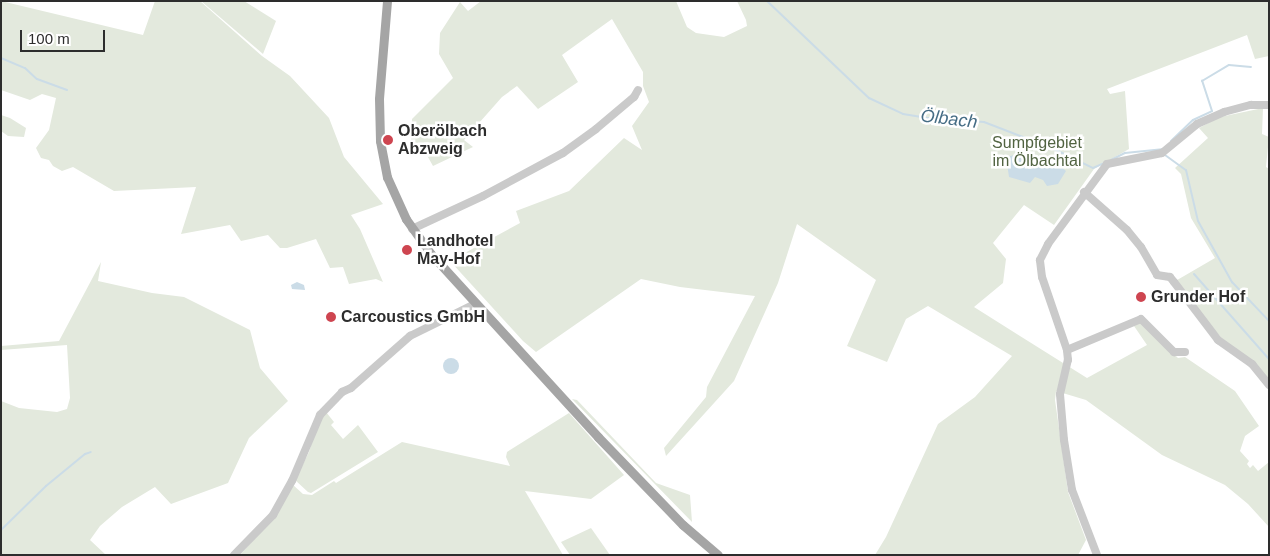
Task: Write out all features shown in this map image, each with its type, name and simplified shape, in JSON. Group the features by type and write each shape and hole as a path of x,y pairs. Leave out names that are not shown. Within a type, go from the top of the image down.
{"main road":[{"path":"387,1 379,99 380,141 387,178 396,202 412,229 475,304 644,486 692,534 718,555"}],"street":[{"path":"412,229 484,196 563,153 603,123 638,90"},
{"path":"1097,555 1072,490 1064,440 1060,389 1068,360 1067,350 1040,264 1048,244 1084,192 1107,164 1162,152 1197,124 1224,112 1251,105 1269,105"},
{"path":"1084,192 1128,230 1141,247 1157,275 1170,277 1218,340 1252,364 1269,385"},
{"path":"234,555 273,514 292,481 320,415 410,336 475,304"},
{"path":"1067,350 1141,319 1174,352 1185,352"}],"green space":[{"path":"1,1 143,35 155,1 200,1 262,56 290,76 329,118 344,157 383,204 351,215 360,229 383,282 376,279 349,284 343,267 330,268 316,239 287,248 280,248 268,235 241,241 230,225 181,234 196,187 114,191 73,167 62,171 53,166 49,160 41,158 36,148 49,130 56,98 42,94 30,100 1,90"},
{"path":"201,1 244,1 276,21 263,54"},
{"name":"Sumpfgebiet im Ölbachtal","path":"481,1 676,1 687,27 696,33 724,37 747,26 737,1 1269,1 1269,56 1255,59 1247,35 1107,89 1110,94 1125,91 1129,149 1094,169 1054,225 1024,205 993,243 1006,259 1003,283 974,307 1087,378 1147,345 1134,326 1141,322 1178,358 1185,357 1235,391 1259,426 1245,436 1240,451 1249,461 1247,464 1250,468 1253,465 1258,471 1269,462 1269,527 1248,504 1225,485 1162,455 1086,400 1056,391 1055,400 1068,492 1086,540 1078,555 875,555 886,537 938,424 975,397 1012,356 928,306 906,319 887,362 847,346 876,280 797,224 778,283 734,381 666,456 664,448 706,397 707,387 755,296 680,287 641,279 536,352 523,341 450,261 520,223 516,211 569,191 624,138 642,150 632,126 649,102 643,86 643,72 612,19 562,55 578,82 538,109 517,86 502,97 464,140 473,147 433,166 420,143 411,143 412,119 453,78 439,54 440,33 460,2 468,11"},
{"path":"1263,108 1262,134 1269,137 1266,167 1269,169 1269,388 1252,367 1237,355 1172,283 1215,258 1191,218 1181,174 1175,168 1208,138 1199,128 1220,117"},
{"path":"1,115 26,128 24,137 8,136 1,131"},
{"path":"101,262 98,281 152,293 184,297 250,330 260,368 288,401 249,438 228,483 171,504 155,487 122,507 100,526 90,540 106,555 1,555 1,401 19,408 57,412 67,409 70,398 67,345 1,350 1,346 59,341"},
{"path":"572,399 577,400 656,483 690,495 692,522"},
{"path":"326,412 334,422 331,425 343,439 358,425 378,452 311,493 295,480 309,452 319,420"},
{"path":"569,413 624,475 591,499 525,491 563,555 240,555 269,523 292,484 303,494 312,495 334,481 336,483 402,442 510,466 506,457 507,452"},
{"path":"591,528 610,555 570,555 561,542"}],"water":[{"path":"1019,154 1055,162 1066,171 1058,184 1047,186 1043,180 1035,177 1030,183 1009,177 1006,157"},
{"path":"297,282 304,285 305,290 292,289 291,285"},
{"path":"448,358 454,358 459,363 457,372 448,374 443,369 443,363"}],"waterway":[{"name":"Ölbach","path":"767,1 869,98 903,114 928,118 984,122 1054,149 1093,168 1104,163"},
{"path":"1,58 25,68 37,79 67,90"},
{"path":"1171,141 1193,120 1212,111 1202,81 1229,65 1251,67"},
{"name":"Ölbach","path":"1111,160 1125,153 1162,149"},
{"name":"Ölbach","path":"1165,155 1186,170 1198,221 1232,282 1269,321"},
{"path":"1194,274 1269,359"},
{"path":"1,530 46,486 85,454 91,452"}],"place":[{"name":"Oberölbach Abzweig","path":"388,140"},
{"name":"Landhotel May-Hof","path":"407,250"},
{"name":"Grunder Hof","path":"1141,297"},
{"name":"Carcoustics GmbH","path":"331,317"}]}
